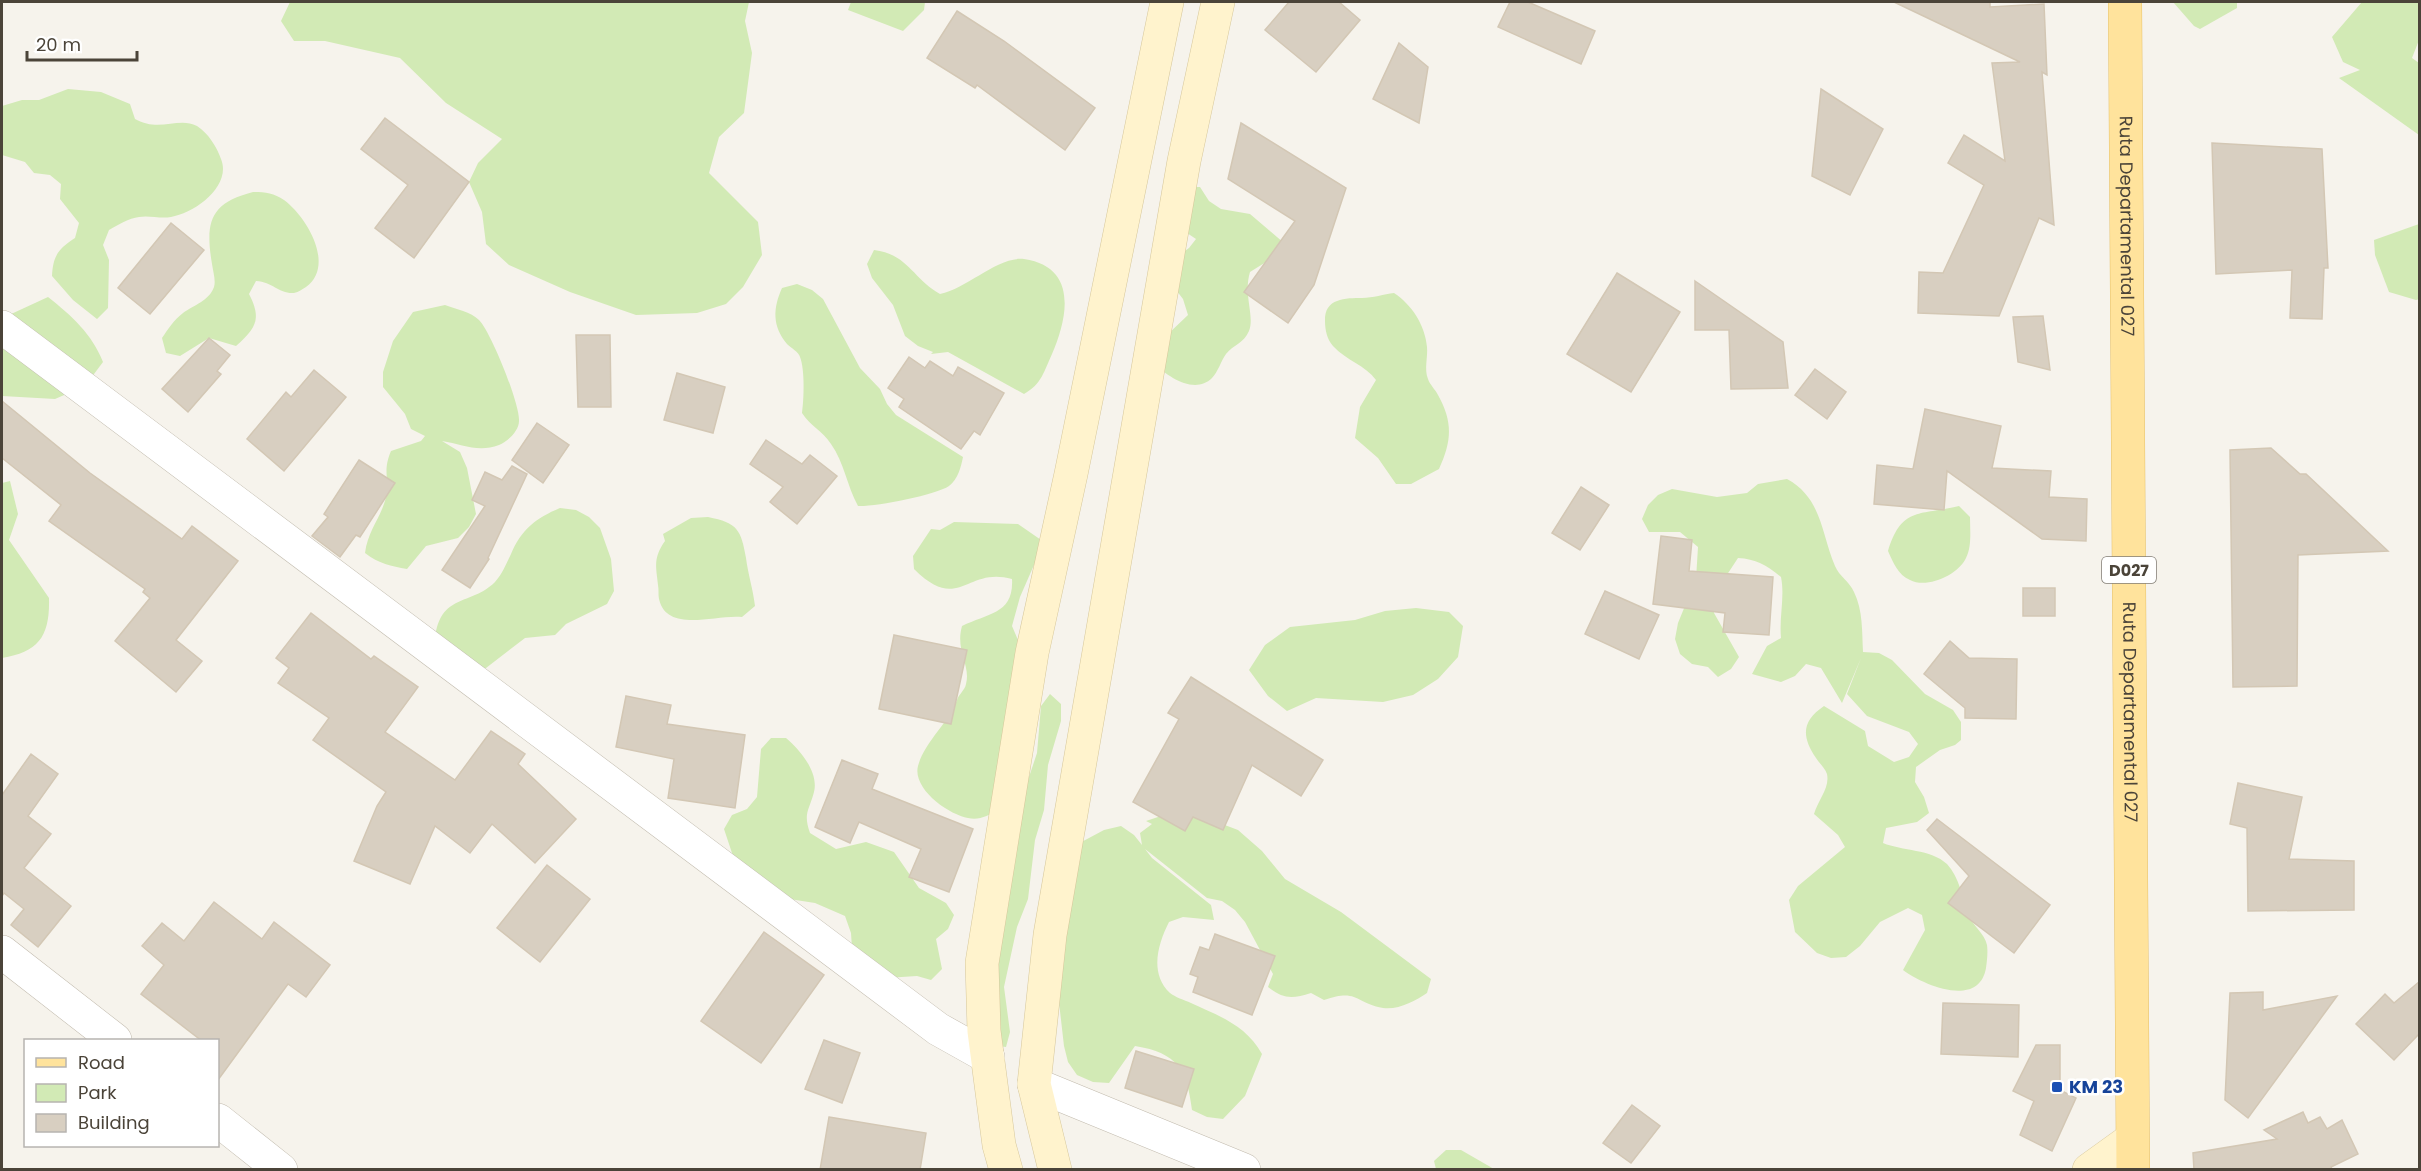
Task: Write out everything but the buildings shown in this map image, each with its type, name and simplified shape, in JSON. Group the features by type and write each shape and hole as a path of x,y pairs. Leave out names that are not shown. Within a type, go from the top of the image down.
{"main road":[{"name":"Ruta Departamental 027","path":"2125,2 2132,1154"}],"street":[{"path":"1006,1170 999,1144 988,1057 982,963 1030,665 1167,2"},
{"path":"1055,1170 1034,1084 1052,923 1184,161 1218,2"},
{"path":"2,327 938,1029 988,1057"},
{"path":"2,952 112,1039"},
{"path":"1034,1084 1245,1170"},
{"path":"219,1121 281,1170"},
{"path":"2089,1170 2132,1154"}],"green space":[{"path":"290,2 749,2 745,21 752,53 744,113 719,137 709,173 758,222 762,255 743,287 726,304 697,313 636,315 570,292 509,265 486,244 482,212 469,182 478,163 502,139 446,103 400,58 325,41 294,41 281,21"},
{"path":"851,2 925,2 924,10 903,31 848,10"},
{"path":"2173,2 2237,2 2237,8 2200,29 2194,26"},
{"path":"2362,2 2419,2 2419,40 2412,58 2419,63 2419,135 2339,78 2360,70 2343,62 2332,37"},
{"path":"68,89 101,92 130,104 135,119 144,123 161,125 190,123 197,126 215,145 223,169 221,179 209,197 190,210 171,217 135,218 109,230 103,245 109,260 108,308 97,319 73,300 52,276 57,254 75,238 79,223 60,199 61,184 50,175 34,173 25,162 2,155 2,106 22,100 39,100"},
{"path":"1186,187 1200,187 1209,201 1221,209 1250,214 1284,243 1277,255 1250,272 1248,289 1251,319 1247,335 1226,354 1212,378 1198,385 1174,379 1155,364 1167,335 1188,315 1183,299 1173,286 1176,257 1189,248 1196,239 1184,231"},
{"path":"253,192 269,193 284,200 301,217 309,229 318,254 315,278 306,287 294,293 284,292 267,283 256,281 249,294 255,310 255,323 236,346 209,338 180,356 166,353 162,338 169,328 183,313 205,299 214,287 209,237 214,216 227,202"},
{"path":"2419,224 2420,299 2416,300 2389,292 2375,255 2374,240"},
{"path":"874,250 895,256 940,294 951,291 993,267 1014,259 1024,259 1041,264 1053,272 1061,283 1064,296 1062,325 1058,340 1035,386 1024,394 948,352 931,354 933,352 918,346 905,336 893,305 872,278 867,264"},
{"path":"797,284 812,290 823,299 860,368 880,389 887,404 896,415 963,457 957,476 949,486 905,500 858,506 828,439 802,413 804,385 802,363 798,353 782,337 776,324 777,303 782,288"},
{"path":"1394,293 1412,310 1424,331 1427,347 1427,375 1443,405 1449,432 1439,469 1411,484 1396,484 1378,458 1355,438 1360,407 1376,380 1367,370 1344,356 1333,346 1325,324 1328,308 1337,301"},
{"path":"48,297 80,326 93,343 103,362 85,386 55,399 2,396 2,310 9,315"},
{"path":"445,305 472,315 484,327 510,385 518,412 519,425 509,438 491,447 477,448 442,441 460,452 467,468 476,514 469,527 458,538 426,546 407,569 390,566 365,553 386,497 388,458 391,451 421,441 425,436 411,429 405,414 383,387 383,372 393,341 413,312"},
{"path":"1787,479 1799,487 1814,506 1835,566 1854,592 1861,614 1863,652 1879,653 1892,660 1925,694 1953,710 1961,722 1961,740 1955,745 1940,750 1916,767 1915,782 1924,797 1929,813 1917,822 1886,828 1883,843 1940,859 1955,875 1968,914 1987,945 1986,968 1981,980 1973,988 1962,991 1936,987 1903,970 1925,930 1922,915 1908,908 1880,922 1860,946 1846,957 1831,958 1817,953 1795,932 1789,900 1798,886 1845,847 1838,835 1814,814 1825,789 1827,774 1811,750 1806,736 1811,717 1824,706 1865,731 1868,746 1894,762 1909,757 1918,744 1909,732 1867,716 1847,694 1861,658 1842,703 1821,668 1806,664 1795,676 1781,682 1752,674 1767,646 1781,638 1782,585 1781,577 1766,566 1756,561 1738,558 1711,599 1714,613 1739,657 1731,669 1718,677 1708,667 1692,664 1680,654 1675,639 1678,623 1696,579 1698,547 1680,532 1649,532 1642,519 1648,505 1658,495 1672,489 1717,497 1747,493 1758,484"},
{"path":"10,481 18,514 9,540 49,598 49,611 40,640 25,651 2,658 2,483"},
{"path":"1959,506 1970,517 1969,548 1962,564 1949,575 1925,583 1910,580 1902,575 1888,551 1899,526 1914,515"},
{"path":"560,508 576,510 589,517 600,528 611,559 614,591 607,604 566,624 555,635 525,638 486,668 471,669 435,639 443,614 458,602 476,595 495,582 520,538 530,526"},
{"path":"708,517 732,525 740,534 755,606 742,617 682,619 664,610 659,599 656,562 665,541 663,534 691,518"},
{"path":"954,522 1018,524 1044,542 1020,597 1012,626 1018,640 998,810 976,819 951,812 934,800 926,792 918,775 921,757 953,709 965,686 967,677 960,643 962,626 998,611 1009,599 1011,591 1012,579 996,577 984,578 953,589 942,588 929,582 914,569 913,556 931,529 940,530"},
{"path":"1416,608 1449,612 1463,626 1458,657 1438,679 1413,695 1383,702 1316,698 1287,711 1268,696 1249,670 1265,645 1290,627 1355,620 1385,611"},
{"path":"1050,694 1061,704 1061,721 1048,765 1044,810 1035,840 1028,899 1017,927 1004,987 1010,1032 1006,1047 990,1045 993,935 1027,783 1037,753 1041,706"},
{"path":"771,738 786,738 811,769 815,784 807,816 810,833 836,849 866,842 894,852 919,888 946,903 954,915 948,929 936,939 942,969 931,980 917,976 886,978 852,948 851,933 845,916 815,903 783,898 734,859 724,829 732,815 747,809 757,797 761,749"},
{"path":"1193,813 1238,830 1262,851 1285,879 1341,912 1431,979 1427,993 1395,1008 1374,1006 1344,995 1324,1000 1311,993 1293,997 1278,994 1268,987 1273,974 1245,922 1235,910 1222,901 1207,898 1145,849 1152,858 1211,905 1214,920 1183,917 1169,922 1158,958 1159,977 1163,985 1174,996 1231,1022 1256,1044 1262,1054 1245,1096 1223,1119 1207,1117 1192,1110 1187,1084 1178,1066 1171,1059 1150,1049 1135,1046 1109,1083 1093,1082 1077,1075 1068,1062 1064,1046 1057,985 1074,846 1104,830 1121,826 1134,835 1142,845 1140,833 1152,824 1146,821 1161,816"},
{"path":"1446,1150 1461,1150 1494,1169 1436,1169 1434,1161"}],"place":[{"name":"KM 23","path":"2057,1087"}]}
